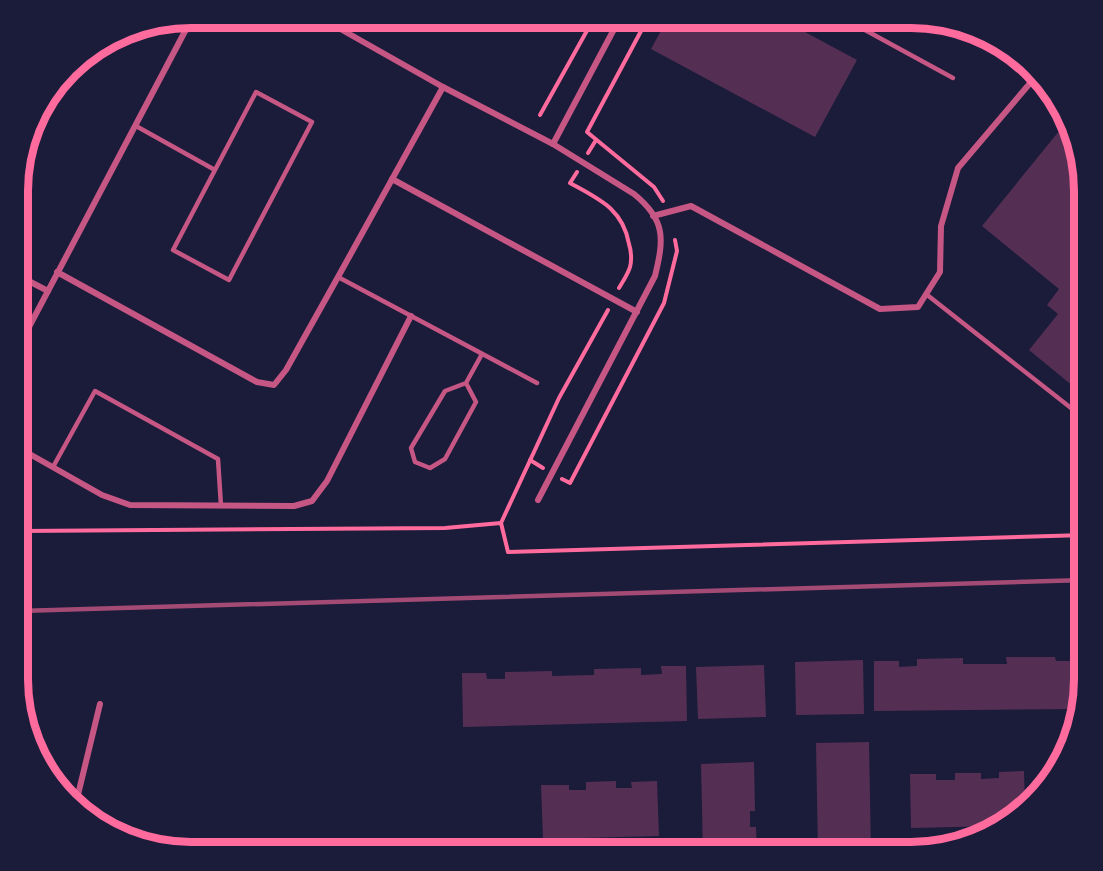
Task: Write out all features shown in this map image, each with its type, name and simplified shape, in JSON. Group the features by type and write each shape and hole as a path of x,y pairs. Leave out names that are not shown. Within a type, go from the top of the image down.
{"street":[{"path":"28,328 187,28"},
{"path":"339,28 583,162 645,203 661,230 662,248 655,276 538,500"},
{"path":"553,144 614,29"},
{"path":"653,216 691,206 880,309 918,307 940,272 942,226 958,168 1032,81"},
{"path":"57,272 257,382 274,386 444,87"},
{"path":"392,179 637,312"},
{"path":"28,281 48,291"},
{"path":"29,453 102,495 130,505 294,506 312,501 327,481 411,316"},
{"path":"78,796 100,704"}],"lane":[{"path":"863,29 953,78"},
{"path":"256,93 312,122 229,280 173,250 215,170 256,93"},
{"path":"136,126 215,170"},
{"path":"338,277 537,383"},
{"path":"926,294 1074,410"},
{"path":"466,383 476,402 445,459 430,468 415,462 411,448 445,391 466,383 482,354"},
{"path":"53,467 95,391 218,459 221,506"}],"path":[{"path":"540,115 588,29"},
{"path":"530,460 570,483 664,303 677,251 669,212 654,187 587,132 642,29"},
{"path":"596,140 570,183 616,212 626,228 630,266 559,398 501,523 508,552 1074,535"},
{"path":"29,531 445,528 501,523"}],"building":[{"path":"662,29 799,29 857,60 815,137 651,49"},
{"path":"1062,128 1071,160 1074,181 1074,387 1029,350 1058,314 1047,305 1059,289 982,226"},
{"path":"1006,657 1055,657 1056,661 1074,661 1071,709 874,711 874,661 899,661 899,667 917,666 917,659 963,658 963,664 1007,664"},
{"path":"863,660 864,714 796,715 795,662"},
{"path":"764,665 766,717 698,719 696,667"},
{"path":"661,666 686,666 687,721 463,727 462,673 486,673 487,679 505,679 505,672 552,671 552,676 594,675 594,669 641,668 641,675 662,674"},
{"path":"869,742 871,842 818,842 816,743"},
{"path":"754,762 755,811 750,811 750,827 756,827 757,842 703,842 701,764"},
{"path":"1024,771 1025,796 1002,815 983,826 911,828 910,774 936,774 936,780 955,780 955,773 981,773 981,779 999,778 999,772"},
{"path":"616,781 616,788 632,788 631,782 657,781 659,836 543,839 541,785 569,785 569,790 586,790 586,782"}],"railway":[{"path":"29,611 1074,580"}]}
